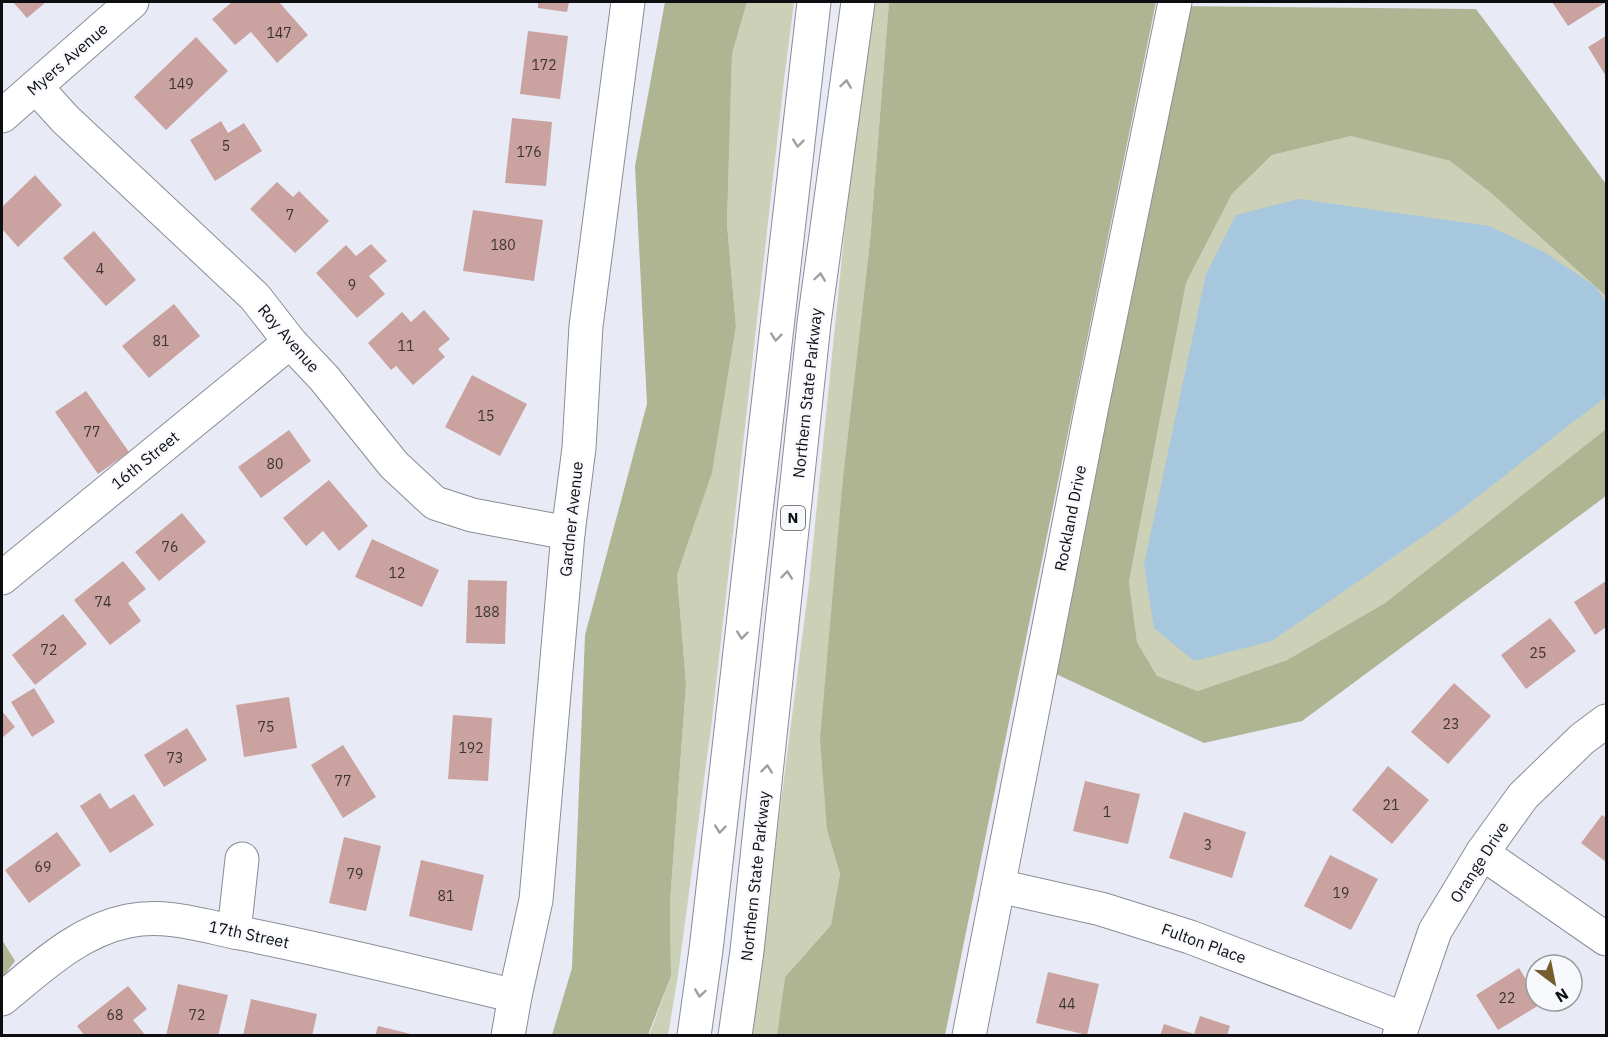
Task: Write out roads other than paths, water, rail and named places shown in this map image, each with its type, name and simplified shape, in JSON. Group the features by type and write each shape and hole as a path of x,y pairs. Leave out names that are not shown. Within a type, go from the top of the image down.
{"main road":[{"name":"Myers Avenue","path":"2,117 132,2"},
{"name":"Gardner Avenue","path":"508,1035 536,900 568,533 579,448 586,326 628,2"},
{"name":"N","path":"694,1035 706,950 814,2"},
{"name":"Northern State Parkway","path":"735,1035 748,939 814,323 858,2"},
{"name":"Rockland Drive","path":"969,1035 1092,406 1175,2"},
{"name":"Roy Avenue","path":"36,87 65,119 255,297 394,465 435,503 472,515 568,533"},
{"name":"16th Street","path":"2,578 290,342"},
{"name":"Orange Drive","path":"1401,1027 1435,931 1482,853 1523,796 1582,739 1606,721"},
{"path":"1482,853 1606,939"},
{"path":"234,932 242,859"},
{"name":"Fulton Place","path":"999,886 1101,909 1190,937 1401,1027"},
{"name":"17th Street","path":"2,999 60,952 94,931 129,920 170,918 286,942 515,996"}],"water":[{"path":"1299,199 1489,226 1544,252 1596,287 1606,303 1606,397 1457,513 1272,641 1194,661 1154,628 1144,565 1206,274 1236,215"}]}
